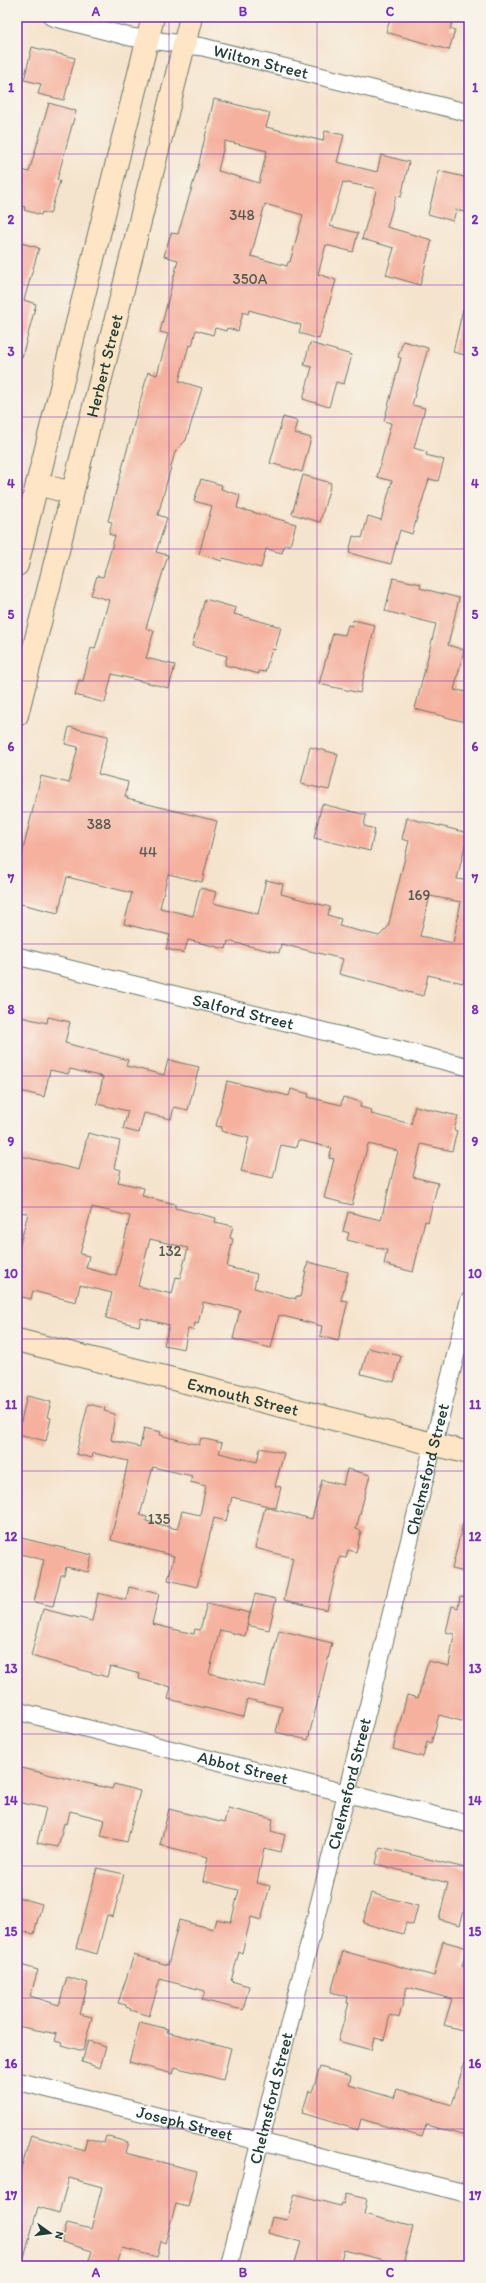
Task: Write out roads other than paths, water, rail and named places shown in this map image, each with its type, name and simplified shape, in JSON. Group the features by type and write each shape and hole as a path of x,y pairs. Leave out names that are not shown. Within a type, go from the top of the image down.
{"street":[{"name":"Wilton Street","path":"52,17 147,40 211,48 469,112"},
{"path":"17,565 153,17"},
{"name":"Herbert Street","path":"17,715 191,17"},
{"path":"37,484 72,493"},
{"name":"Salford Street","path":"17,956 469,1067"},
{"name":"Chelmsford Street","path":"230,2266 469,1301"},
{"name":"Exmouth Street","path":"17,1340 469,1453"},
{"name":"Abbot Street","path":"17,1711 469,1824"},
{"name":"Joseph Street","path":"17,2081 469,2194"}]}
